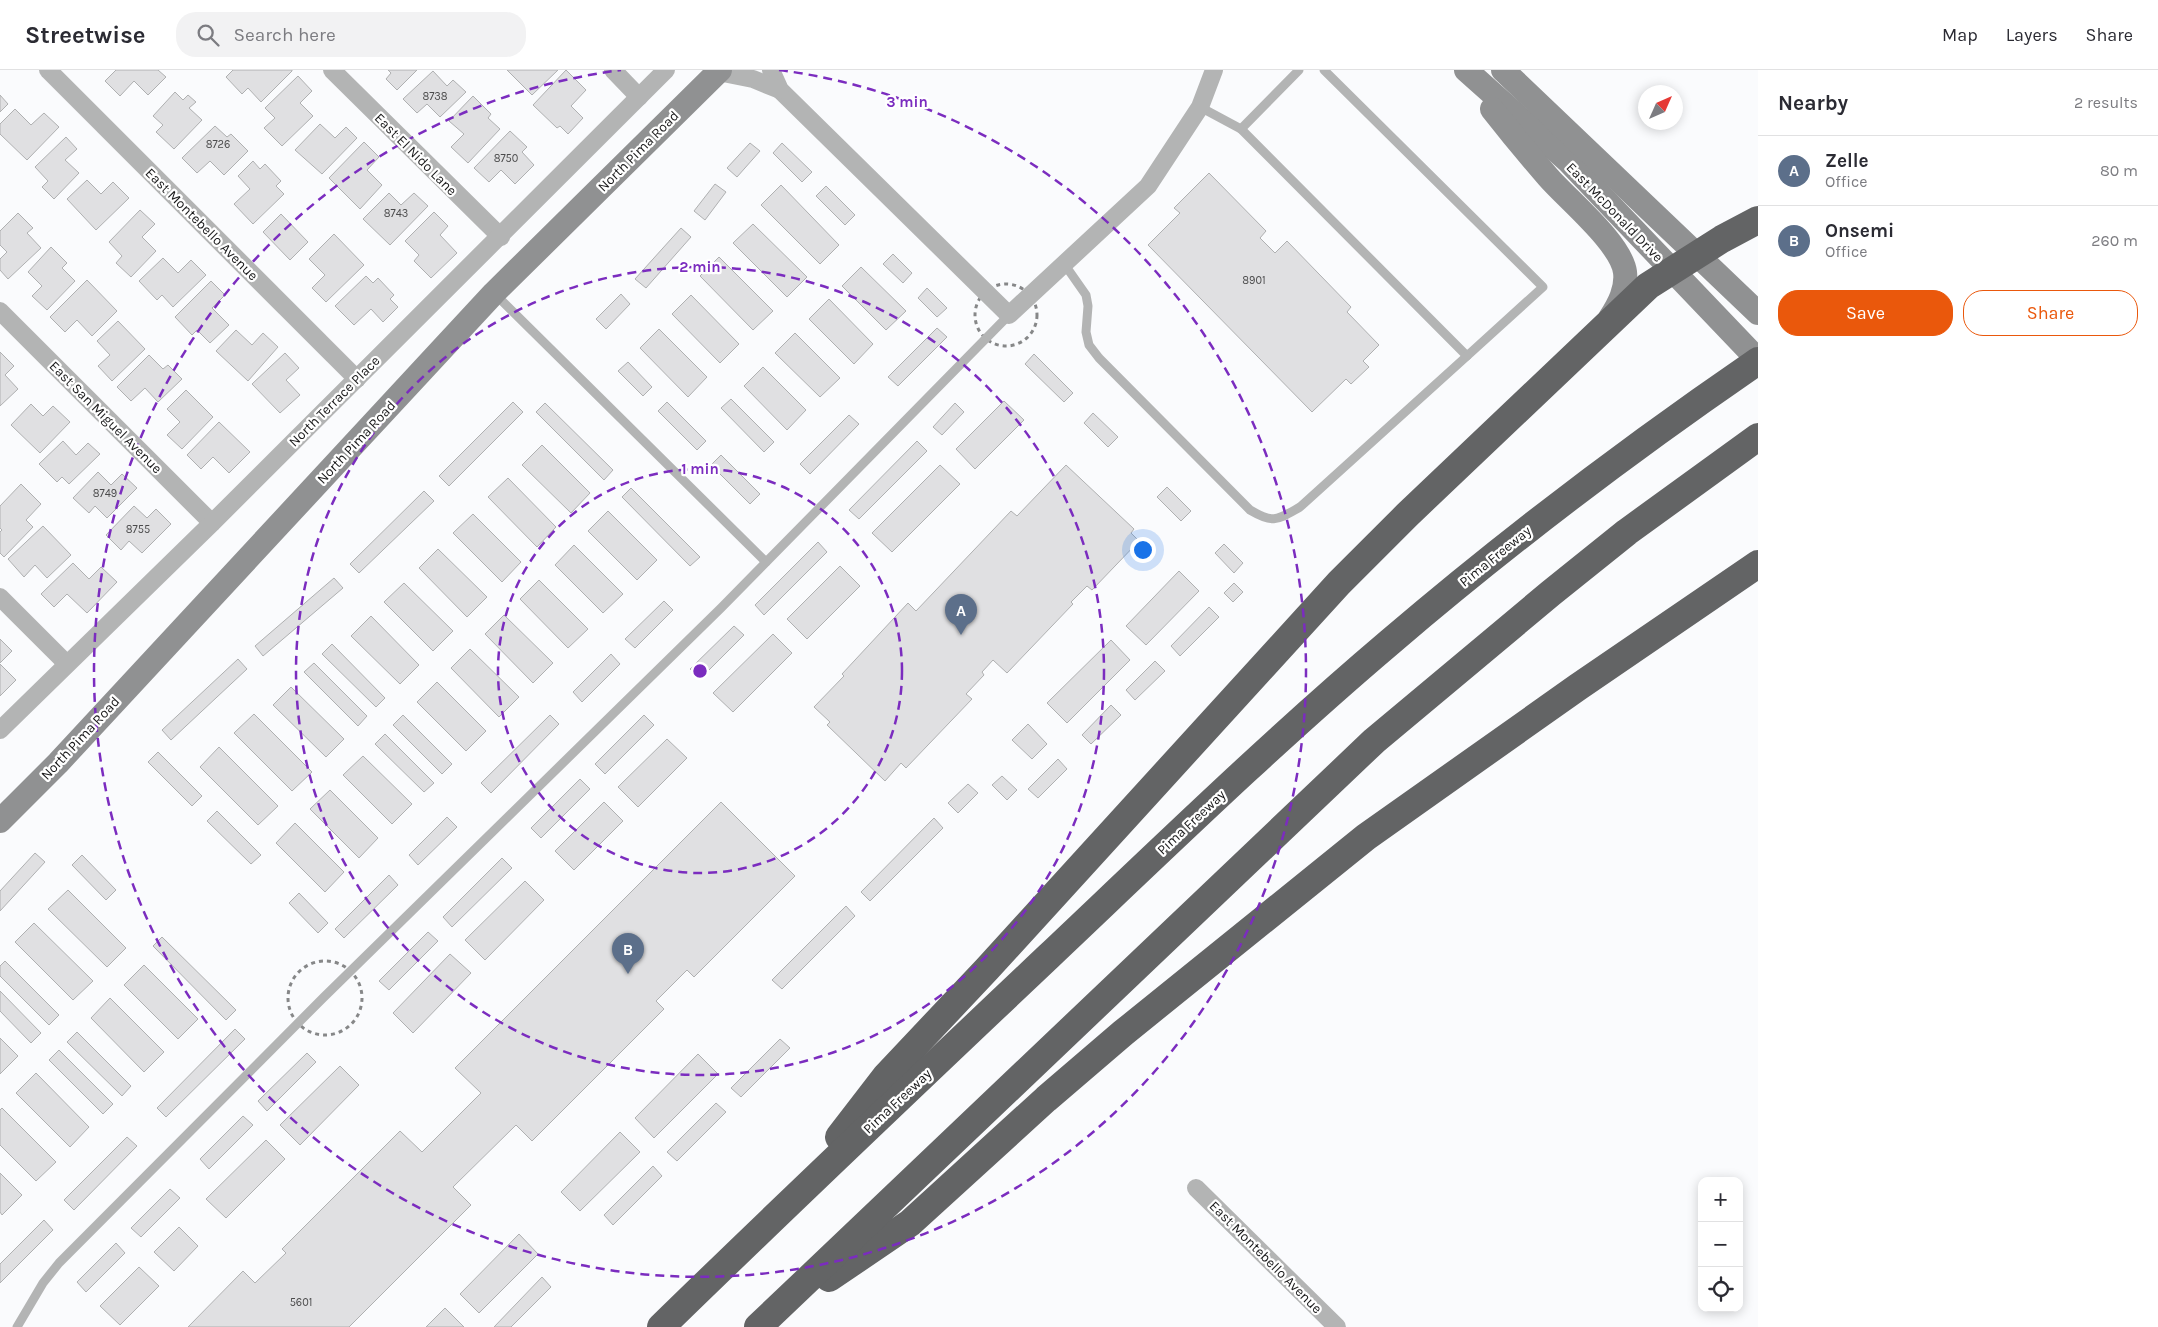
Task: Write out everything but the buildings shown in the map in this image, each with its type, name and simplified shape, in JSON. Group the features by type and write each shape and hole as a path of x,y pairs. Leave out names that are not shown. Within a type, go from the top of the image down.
{"highway":[{"path":"788,1204 886,1076 1339,583 1472,452 1648,286 1698,254 1758,220"},
{"name":"Pima Freeway","path":"661,1327 1221,793 1389,642 1610,465 1758,361"},
{"path":"759,1325 1374,741 1558,587 1627,532 1758,437"},
{"path":"759,1325 910,1222 1046,1098 1123,1033 1366,837 1758,564"}],"main road":[{"path":"1458,70 1548,178 1607,240 1619,257 1625,270 1625,286 1619,304 1606,324"},
{"name":"East McDonald Drive","path":"1466,70 1568,161 1758,361"},
{"name":"East McDonald Drive","path":"1503,70 1758,313"},
{"name":"North Pima Road","path":"0,821 58,763 494,293 719,71"}],"street":[{"name":"East Montebello Avenue","path":"48,70 357,379"},
{"name":"East El Nido Lane","path":"332,70 500,237"},
{"path":"613,70 639,97"},
{"name":"North Terrace Place","path":"0,730 212,523 666,70"},
{"path":"771,70 780,90 1010,316 1148,186 1200,107 1214,70"},
{"path":"719,71 753,79 780,90"},
{"name":"East San Miguel Avenue","path":"0,311 212,523"},
{"path":"0,597 67,664"},
{"name":"East Montebello Avenue","path":"1196,1188 1337,1327"}],"lane":[{"path":"1241,128 1299,70"},
{"path":"1064,265 1086,295 1088,306 1086,332 1089,345 1099,358 1250,510 1266,519 1280,518 1300,507 1543,287 1324,70"},
{"path":"1200,107 1241,128 1468,356"},
{"path":"494,293 766,562"},
{"path":"17,1327 43,1283 59,1263 324,997 766,562 1010,316"}],"place":[{"name":"Zelle","path":"961,635"},
{"name":"Onsemi","path":"628,974"}]}
